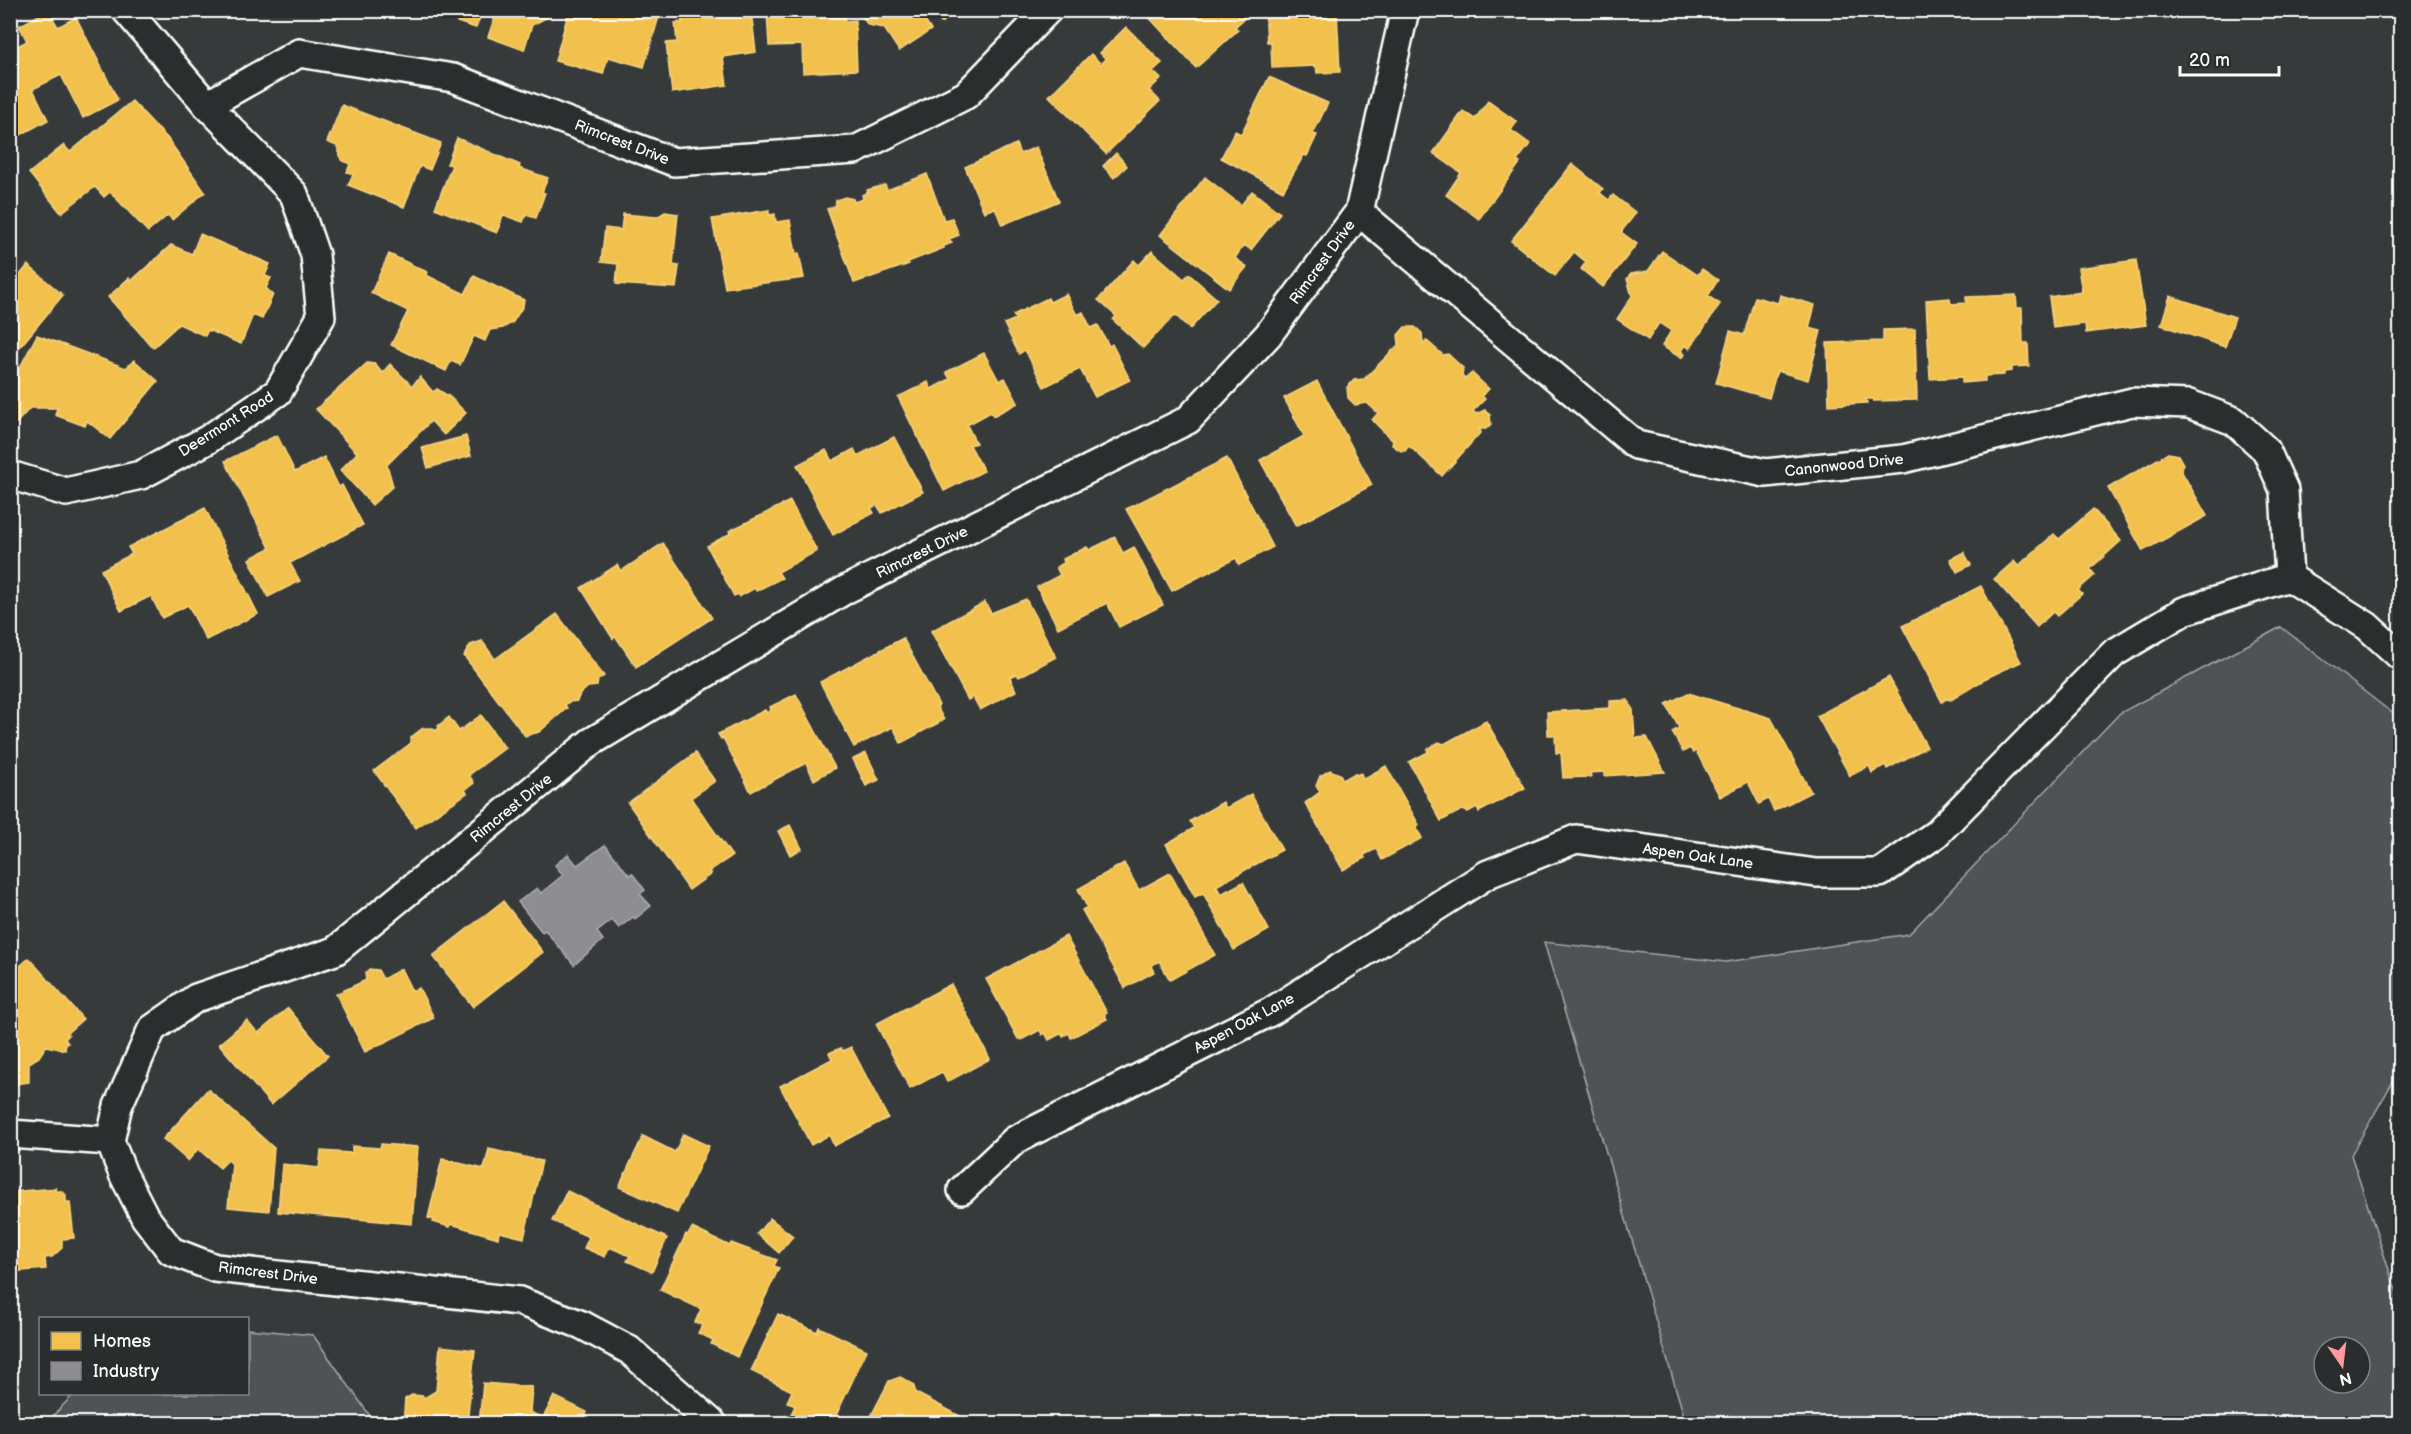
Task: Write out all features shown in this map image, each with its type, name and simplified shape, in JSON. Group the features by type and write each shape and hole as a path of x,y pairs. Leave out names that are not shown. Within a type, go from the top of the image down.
{"street":[{"name":"Deermont Road","path":"10,475 66,492 141,475 207,440 278,392 321,317 315,255 294,195 207,105 126,10"},
{"name":"Rimcrest Drive","path":"207,105 299,53 453,78 674,162 855,150 966,95 1048,10"},
{"name":"Rimcrest Drive","path":"713,1424 629,1350 582,1325 519,1301 215,1268 171,1251 146,1217 123,1174 111,1141 118,1106 152,1029 196,998 335,951 591,742 845,590 1188,420 1268,335 1359,212 1405,10"},
{"name":"Canonwood Drive","path":"1359,212 1636,445 1765,474 1903,459 2132,402 2189,404 2234,421 2266,450 2284,490 2289,577"},
{"path":"2289,577 2367,626 2400,656"},
{"name":"Aspen Oak Lane","path":"962,1190 1015,1140 1272,1011 1488,874 1576,839 1816,873 1880,873 1936,834 2114,653 2184,611 2289,577"},
{"path":"10,1134 111,1141"}],"shaded area":[{"path":"2281,627 2400,719 2400,1069 2351,1155 2400,1298 2400,1423 1686,1423 1544,942 1726,962 1909,934 2120,713"},
{"path":"249,1329 313,1335 375,1423 46,1423 73,1395 249,1395"}],"building: Homes":[{"path":"48,10 58,27 76,17 118,100 83,118 61,75 33,89 48,120 15,138 10,129 10,50 27,41 19,26"},
{"path":"461,10 551,10 548,17 532,25 524,50 488,37 495,16 482,12 476,28 457,22"},
{"path":"569,10 580,12 580,10 661,10 644,67 608,57 603,74 555,61"},
{"path":"680,10 751,10 756,52 723,57 727,85 672,93 666,43 677,42 675,23 682,22"},
{"path":"844,10 845,21 855,20 857,70 803,73 802,45 769,46 767,11"},
{"path":"865,10 927,10 921,15 931,30 899,51 884,28 868,25 863,18"},
{"path":"933,10 960,10 960,11 941,23"},
{"path":"1146,10 1240,10 1246,17 1235,27 1238,30 1196,68 1144,12"},
{"path":"1265,10 1337,10 1340,72 1317,73 1316,66 1272,68 1271,42 1267,42"},
{"path":"1126,27 1162,63 1153,71 1161,79 1149,90 1160,101 1106,154 1049,96 1091,54 1101,64 1106,59 1100,53"},
{"path":"1269,77 1328,103 1313,134 1317,135 1307,156 1304,155 1283,191 1221,158 1235,131 1241,134"},
{"path":"132,101 168,139 205,192 172,220 168,215 148,232 110,192 104,197 95,187 61,213 29,173 64,145 70,152"},
{"path":"1488,101 1517,122 1511,130 1530,144 1517,161 1520,163 1479,219 1446,195 1461,173 1433,153 1463,111 1475,119"},
{"path":"342,105 441,143 430,170 420,166 404,207 348,185 353,174 347,172 350,164 341,160 337,146 327,142"},
{"path":"457,138 520,165 519,168 548,178 536,218 526,215 523,222 503,215 497,233 435,208 452,165 447,164"},
{"path":"1016,144 1020,154 1036,147 1059,201 1002,225 995,208 984,212 965,167"},
{"path":"1116,153 1127,166 1114,178 1103,166"},
{"path":"1572,164 1603,189 1600,193 1609,200 1613,195 1636,213 1621,232 1637,244 1603,287 1581,269 1586,262 1574,252 1555,276 1511,241"},
{"path":"927,174 944,220 952,218 959,235 949,239 952,243 944,248 908,262 909,264 854,283 827,209 835,206 836,200 845,197 853,199 854,202 863,199 862,195 868,192 867,190 885,185 887,190"},
{"path":"1205,177 1241,205 1252,191 1280,213 1251,250 1244,245 1235,258 1247,267 1229,289 1160,235"},
{"path":"769,210 769,215 775,214 776,222 790,220 796,254 799,253 804,278 725,288 712,219"},
{"path":"665,212 678,214 673,265 679,266 676,288 616,284 618,264 601,262 605,228 621,230 623,214 657,217"},
{"path":"200,234 270,264 265,276 271,278 266,288 273,295 262,319 253,315 241,344 208,330 205,336 179,324 153,348 108,297 129,278 131,281 171,245 192,254"},
{"path":"1152,251 1184,279 1189,274 1217,299 1190,329 1175,315 1143,348 1113,320 1116,316 1098,300 1134,260 1139,265"},
{"path":"1662,251 1698,275 1702,269 1718,280 1708,296 1720,304 1690,349 1685,345 1681,351 1685,354 1681,358 1662,346 1671,331 1659,323 1648,340 1617,319 1632,296 1627,279 1631,274 1648,271"},
{"path":"389,254 465,294 474,276 524,300 523,306 513,322 503,328 490,330 485,341 474,336 460,365 451,361 446,371 391,345 408,311 371,293"},
{"path":"2136,260 2146,325 2086,333 2085,324 2053,328 2049,297 2082,292 2078,268"},
{"path":"28,265 63,295 10,359 10,287"},
{"path":"1066,294 1077,315 1083,312 1091,328 1098,325 1109,346 1112,344 1130,380 1095,397 1080,369 1044,387 1025,350 1019,354 1004,324 1016,319 1013,315 1048,298 1050,302"},
{"path":"1780,295 1815,305 1809,328 1821,331 1808,380 1777,371 1769,398 1716,383 1730,331 1744,335 1755,297 1778,303"},
{"path":"2016,295 2017,308 2022,308 2023,343 2028,343 2029,366 2012,367 2012,371 2004,372 2004,375 1985,376 1985,381 1962,383 1962,377 1930,379 1926,300 1950,298 1951,304 1966,303 1966,297"},
{"path":"2170,296 2235,317 2225,347 2161,325"},
{"path":"1405,327 1415,327 1422,333 1423,344 1426,340 1443,355 1448,354 1463,368 1462,376 1465,379 1472,373 1489,389 1482,396 1485,399 1473,411 1476,414 1485,410 1490,415 1491,424 1486,429 1479,429 1481,432 1442,476 1409,446 1405,451 1401,451 1392,445 1393,441 1372,420 1378,413 1367,403 1355,405 1348,398 1347,387 1354,380 1364,379 1399,344 1398,335"},
{"path":"1915,329 1917,400 1873,401 1873,399 1866,399 1867,403 1829,405 1827,343 1883,341 1883,330"},
{"path":"37,335 126,368 134,360 158,381 110,439 87,421 85,426 55,415 57,408 30,408 11,429 10,374 13,371 17,373"},
{"path":"984,353 999,381 1005,378 1018,403 993,416 991,412 967,425 976,443 970,445 984,471 944,491 898,397 928,382 931,389 950,379 946,372"},
{"path":"367,363 375,364 382,373 390,364 412,386 420,377 433,392 437,389 450,397 466,413 444,435 431,421 387,465 393,486 372,505 340,470 357,453 316,409"},
{"path":"1317,381 1372,485 1296,526 1260,460 1304,436 1284,398"},
{"path":"277,435 295,472 324,457 339,487 342,485 363,525 290,563 300,581 268,597 249,559 270,548 225,461"},
{"path":"466,436 471,456 428,468 422,448"},
{"path":"894,437 923,492 882,513 877,505 871,508 874,513 833,535 797,465 826,450 832,461 854,449 857,456"},
{"path":"2168,453 2178,455 2183,464 2182,472 2207,516 2143,551 2108,488"},
{"path":"1227,458 1273,547 1239,565 1236,558 1172,591 1126,509"},
{"path":"790,501 817,551 778,572 782,578 756,591 755,588 739,597 738,594 734,596 707,546 731,533 729,531"},
{"path":"205,508 258,614 206,640 188,605 162,618 151,596 121,611 101,570 132,554 128,547"},
{"path":"2093,509 2121,541 2090,569 2095,575 2078,590 2082,594 2057,616 2053,612 2037,627 1994,579 2014,561 2018,566 2054,534 2059,539"},
{"path":"1115,537 1123,553 1134,547 1163,605 1119,627 1107,603 1058,628 1037,587 1060,575 1056,567 1064,563 1063,559 1087,547 1089,550"},
{"path":"663,543 712,618 636,667 616,637 613,639 581,588 617,565 621,571"},
{"path":"1964,552 1971,565 1957,572 1950,559"},
{"path":"1981,586 2021,662 1982,680 1951,700 1946,699 1942,702 1902,626"},
{"path":"1026,599 1056,657 1019,677 1017,674 1010,677 1016,691 980,710 973,697 968,700 931,631 985,602 991,613"},
{"path":"557,614 604,676 598,680 597,686 588,687 580,694 577,701 565,705 567,708 539,732 525,736 464,656 470,645 482,641 495,659"},
{"path":"903,638 939,705 937,707 944,720 901,743 893,727 854,747 820,682"},
{"path":"1889,677 1927,747 1887,769 1885,765 1872,773 1869,766 1850,776 1817,716"},
{"path":"1688,693 1771,718 1811,792 1774,811 1768,799 1759,804 1748,782 1720,797 1696,751 1693,753 1690,748 1683,752 1672,732 1679,728 1666,704"},
{"path":"796,694 835,768 814,780 806,763 751,792 723,738 721,739 718,734 765,710 767,713 771,710 770,707"},
{"path":"1628,700 1633,710 1635,738 1647,737 1665,772 1604,776 1604,772 1590,773 1591,777 1563,778 1561,753 1556,753 1555,735 1548,735 1547,712 1610,708 1610,701"},
{"path":"481,715 505,748 469,775 474,783 465,790 467,793 416,828 374,771 411,743 411,737 423,728 433,728 435,731 449,717 459,731"},
{"path":"1486,721 1525,788 1479,812 1477,807 1468,812 1462,810 1441,821 1409,762 1428,752 1427,749 1439,742 1444,744"},
{"path":"695,753 715,781 691,798 732,856 709,871 711,874 689,890 628,803"},
{"path":"866,753 879,780 866,786 853,759"},
{"path":"1386,766 1419,825 1416,827 1422,838 1382,860 1376,849 1343,870 1305,803 1320,792 1316,786 1320,776 1330,770 1340,774 1343,780 1355,773 1356,775 1361,773 1363,779"},
{"path":"1251,794 1282,850 1216,886 1221,894 1243,882 1269,930 1234,950 1203,893 1195,897 1166,844 1194,828 1190,821 1223,802 1226,808"},
{"path":"790,825 802,849 790,855 778,831"},
{"path":"1124,863 1139,890 1170,873 1215,955 1170,980 1159,961 1151,966 1154,972 1125,988 1082,910 1087,907 1078,889"},
{"path":"503,901 543,952 473,1007 433,956"},
{"path":"1066,936 1107,1013 1104,1014 1107,1019 1071,1038 1069,1033 1063,1036 1062,1033 1049,1040 1045,1033 1042,1035 1040,1030 1021,1040 1018,1039 986,979"},
{"path":"29,958 83,1019 67,1033 69,1035 65,1039 68,1043 66,1043 65,1050 46,1046 39,1057 29,1063 29,1082 15,1084 15,1081 10,1082 10,975"},
{"path":"369,969 378,970 383,979 401,969 412,991 419,988 434,1018 365,1052 336,994 366,980 365,974"},
{"path":"951,984 990,1059 947,1082 942,1072 910,1089 876,1024"},
{"path":"288,1008 328,1056 271,1105 219,1044 247,1020 258,1033"},
{"path":"851,1047 888,1118 834,1146 829,1135 811,1145 780,1086 832,1059 829,1053"},
{"path":"208,1089 274,1148 269,1211 228,1207 232,1164 228,1160 220,1168 198,1149 188,1161 163,1139"},
{"path":"683,1134 709,1146 677,1213 619,1187 643,1136 675,1152"},
{"path":"381,1144 418,1147 412,1224 278,1212 282,1164 319,1168 321,1151 352,1153 352,1146 380,1148"},
{"path":"489,1149 542,1161 524,1238 499,1232 498,1238 451,1224 450,1227 433,1222 434,1220 428,1218 442,1159 484,1169"},
{"path":"56,1188 56,1191 62,1191 66,1195 66,1202 70,1202 74,1238 62,1239 62,1248 52,1257 45,1258 46,1269 10,1272 10,1192"},
{"path":"567,1191 667,1238 652,1272 627,1261 630,1256 609,1247 605,1257 584,1248 589,1237 552,1221"},
{"path":"770,1218 793,1236 779,1253 757,1234"},
{"path":"692,1228 730,1246 731,1243 777,1260 774,1266 779,1268 737,1357 711,1344 713,1340 698,1333 702,1325 695,1322 701,1309 660,1290 686,1234 688,1235"},
{"path":"778,1314 817,1332 819,1327 867,1350 832,1424 801,1424 804,1420 791,1414 795,1406 787,1402 792,1391 751,1371"},
{"path":"440,1346 475,1350 467,1424 403,1424 405,1399 412,1395 424,1398 436,1391"},
{"path":"900,1377 913,1384 916,1393 975,1424 867,1424 889,1381"},
{"path":"483,1383 532,1387 530,1412 543,1418 554,1396 587,1412 582,1424 479,1424"}],"building: Industry":[{"path":"605,845 629,875 632,873 645,890 640,894 651,906 619,928 612,920 597,932 603,940 574,965 545,930 542,932 518,902 537,888 541,893 563,875 555,865 568,854 577,865"}]}
